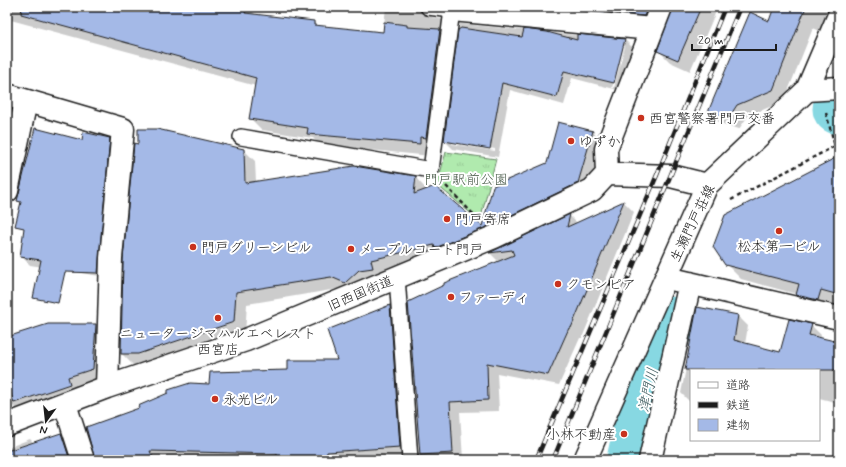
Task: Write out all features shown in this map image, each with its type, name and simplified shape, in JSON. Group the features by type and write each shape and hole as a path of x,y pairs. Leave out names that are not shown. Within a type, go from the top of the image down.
{"street":[{"path":"661,7 606,149 607,174 671,176 707,185"},
{"path":"452,8 652,29"},
{"name":"生瀬門戸荘線","path":"585,460 707,185 822,89 839,15"},
{"path":"7,191 16,98 123,129 111,258 107,387"},
{"name":"旧西国街道","path":"7,425 107,387 246,340 494,237 592,190 607,174"},
{"path":"665,278 839,318"},
{"path":"650,460 690,283"},
{"path":"65,404 83,460"}],"lane":[{"path":"242,137 431,170 452,8 428,7"},
{"path":"396,277 410,460"}],"path":[{"path":"822,89 835,146"},
{"path":"724,204 839,144"},
{"path":"431,170 494,237"}],"green space":[{"name":"門戸駅前公園","path":"446,152 496,159 480,221 437,185"}],"building":[{"path":"22,7 247,7 245,13 314,21 314,25 383,32 384,22 407,25 407,27 440,29 426,138 420,137 420,144 307,134 308,128 249,119 256,78 21,14"},
{"path":"580,7 648,7 644,16 580,10"},
{"path":"673,7 701,7 678,60 657,51"},
{"path":"774,7 806,7 773,90 737,105 728,119 708,112 750,12 769,21"},
{"path":"461,28 522,37 524,29 547,32 577,40 577,34 625,39 614,83 564,71 557,97 502,83 490,149 444,141 458,30"},
{"path":"558,122 593,131 578,183 489,226 435,248 434,245 371,260 373,268 359,270 345,283 331,277 236,292 234,322 138,354 121,354 123,259 134,143 138,144 138,129 157,129 244,149 245,183 354,166 416,176 414,194 435,186 482,226 493,186 547,163"},
{"path":"35,128 82,140 83,132 110,138 98,273 65,272 58,303 33,298 41,260 20,257 24,228 15,226 21,202 17,201"},
{"name":"松本第一ビル","path":"839,156 839,295 821,290 818,300 796,295 799,284 725,265 713,247 725,215"},
{"path":"624,201 571,328 569,328 548,375 487,363 488,400 450,402 453,453 420,455 408,302 444,285 444,283 514,255 512,250 489,253 570,214 567,227"},
{"path":"390,305 400,447 327,452 326,460 277,460 277,454 150,451 154,460 95,460 86,427 139,408 138,406 168,393 168,390 190,383 209,384 210,372 288,370 288,360 337,360 327,330"},
{"path":"697,307 738,315 734,340 780,352 789,319 812,324 809,335 839,342 839,370 685,370"},
{"path":"48,324 96,324 93,369 68,377 70,384 14,403 7,383 7,337"},
{"path":"61,433 70,460 7,460 7,451"}],"waterway":[{"name":"津門川","path":"632,460 652,369 670,322"}],"railway":[{"path":"536,460 657,175 725,7"},
{"path":"553,460 740,7"}],"place":[{"name":"西宮警察署門戸交番","path":"641,118"},
{"name":"ゆずか","path":"571,141"},
{"name":"門戸寄席","path":"447,219"},
{"name":"松本第一ビル","path":"779,231"},
{"name":"門戸グリーンビル","path":"193,247"},
{"name":"メープルコート門戸","path":"351,249"},
{"name":"クモンピア","path":"558,284"},
{"name":"ファーディ","path":"451,297"},
{"name":"ニュータージマハルエベレスト 西宮店","path":"218,318"},
{"name":"永光ビル","path":"215,399"},
{"name":"小林不動産","path":"624,434"}]}
